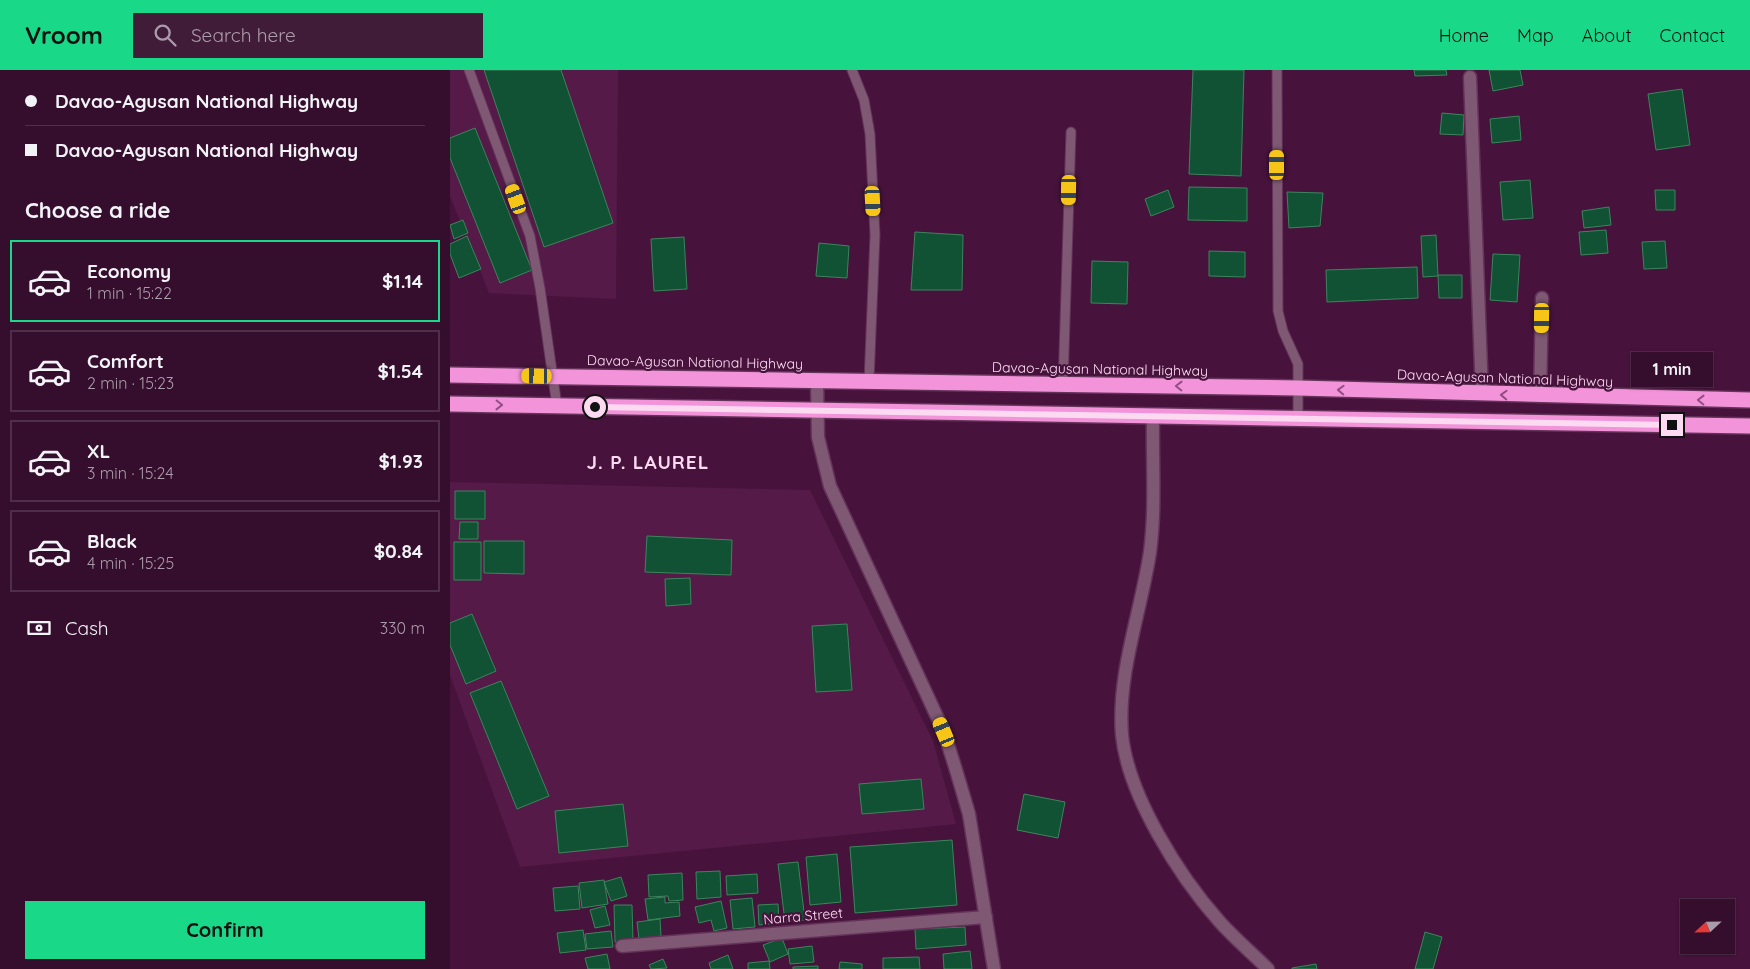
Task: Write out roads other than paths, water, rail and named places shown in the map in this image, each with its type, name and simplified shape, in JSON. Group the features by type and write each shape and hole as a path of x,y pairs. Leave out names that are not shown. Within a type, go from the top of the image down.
{"highway":[{"name":"Davao-Agusan National Highway","path":"450,375 1298,388 1540,396 1750,400"},
{"path":"450,404 1750,426"}],"street":[{"path":"1470,77 1482,394"},
{"path":"1540,396 1542,298"},
{"path":"817,380 817,409 822,461 830,486 946,740 968,814 994,969"},
{"path":"1152,415 1150,550 1125,675 1122,735 1131,779 1147,815 1176,863 1218,921 1268,969"},
{"name":"Narra Street","path":"622,946 986,917"}],"lane":[{"path":"469,70 530,236 554,377 557,406"},
{"path":"852,70 864,100 870,134 875,235 869,381"},
{"path":"1277,70 1278,310 1283,330 1295,354 1298,418"},
{"path":"1063,385 1071,132"}],"district":[{"name":"J. P. LAUREL","path":"648,462"}]}
